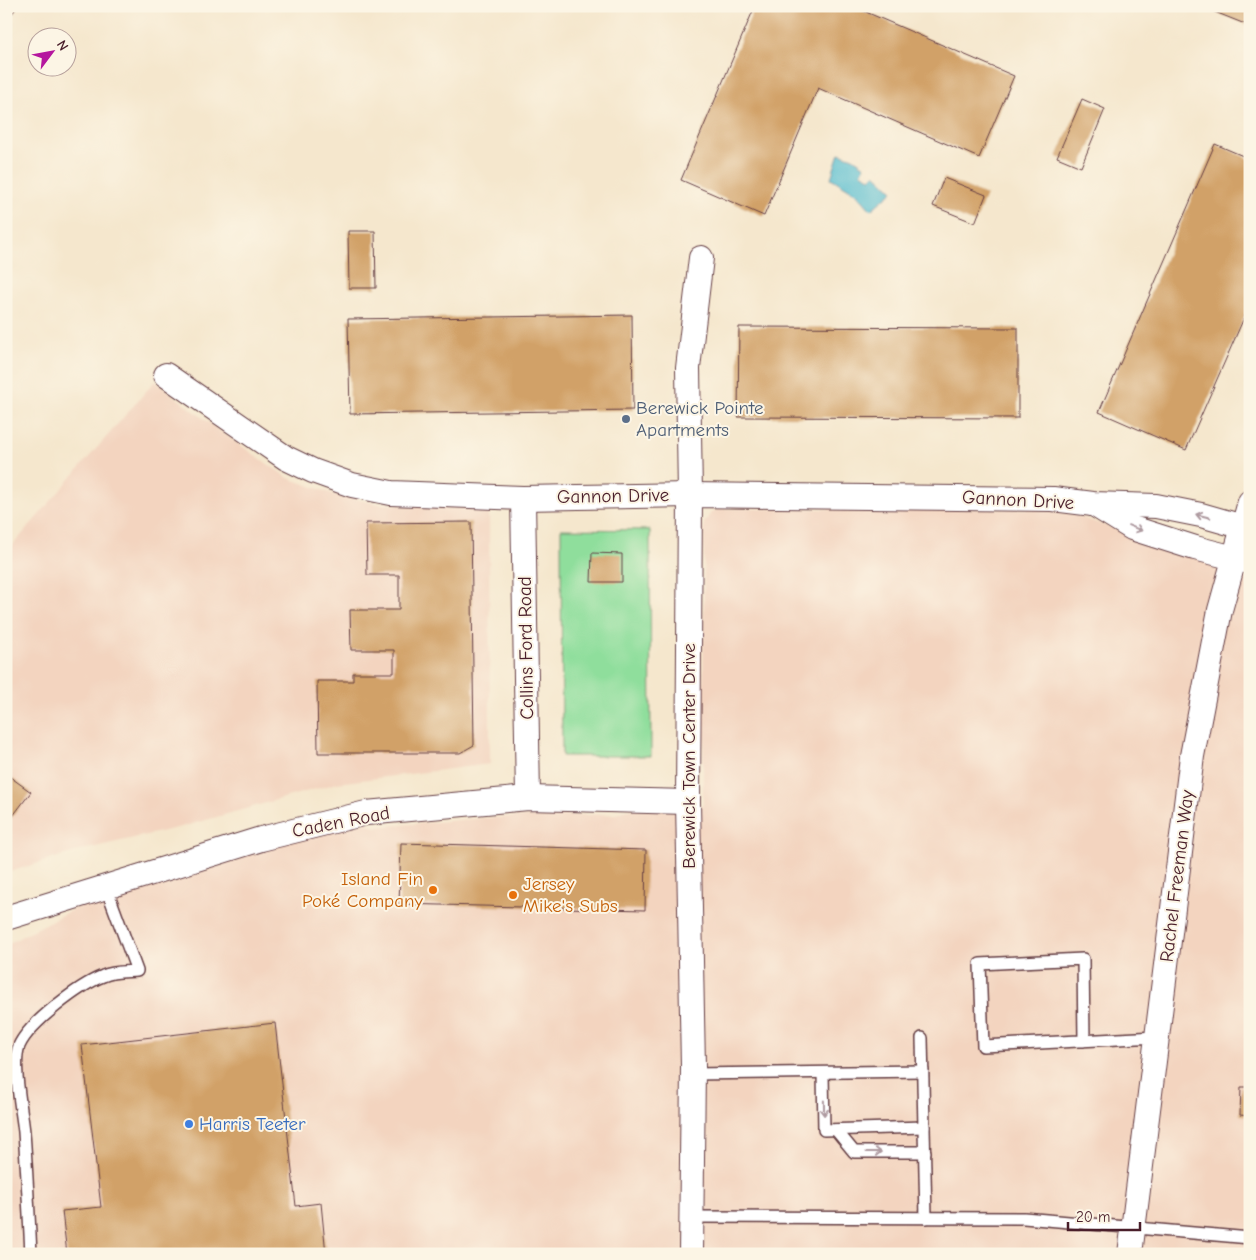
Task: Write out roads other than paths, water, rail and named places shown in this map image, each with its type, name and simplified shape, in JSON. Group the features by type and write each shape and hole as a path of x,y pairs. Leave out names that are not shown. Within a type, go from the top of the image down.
{"street":[{"name":"Berewick Town Center Drive","path":"691,1254 692,1074 688,802 690,495 688,368 701,258"},
{"name":"Gannon Drive","path":"166,375 286,458 352,486 391,493 523,498 690,495 1053,499 1093,504 1156,506 1200,515 1246,528"},
{"name":"Collins Ford Road","path":"523,498 528,798"},
{"name":"Rachel Freeman Way","path":"1130,1254 1192,756 1220,610 1242,560 1250,502"},
{"name":"Gannon Drive","path":"1093,504 1132,528 1194,548 1242,560"},
{"name":"Caden Road","path":"6,918 261,839 366,813 528,798 688,802"}],"lane":[{"path":"31,1254 24,1131 16,1063 19,1046 30,1030 84,986 103,975 137,971 106,887"},
{"path":"1084,1041 1083,959 980,964 983,1046 1084,1041 1157,1037"},
{"path":"922,1038 926,1218"},
{"path":"692,1074 923,1071"},
{"path":"823,1073 824,1130 924,1126"},
{"path":"836,1130 854,1152 924,1152"},
{"path":"692,1217 1024,1218 1250,1238"}],"water":[{"path":"839,153 853,158 865,166 861,173 870,178 875,174 893,191 871,210 857,194 831,178"}],"place":[{"name":"Berewick Pointe Apartments","path":"626,419"},
{"name":"Island Fin Poké Company","path":"433,890"},
{"name":"Jersey Mike's Subs","path":"513,895"},
{"name":"Harris Teeter","path":"189,1124"}]}
